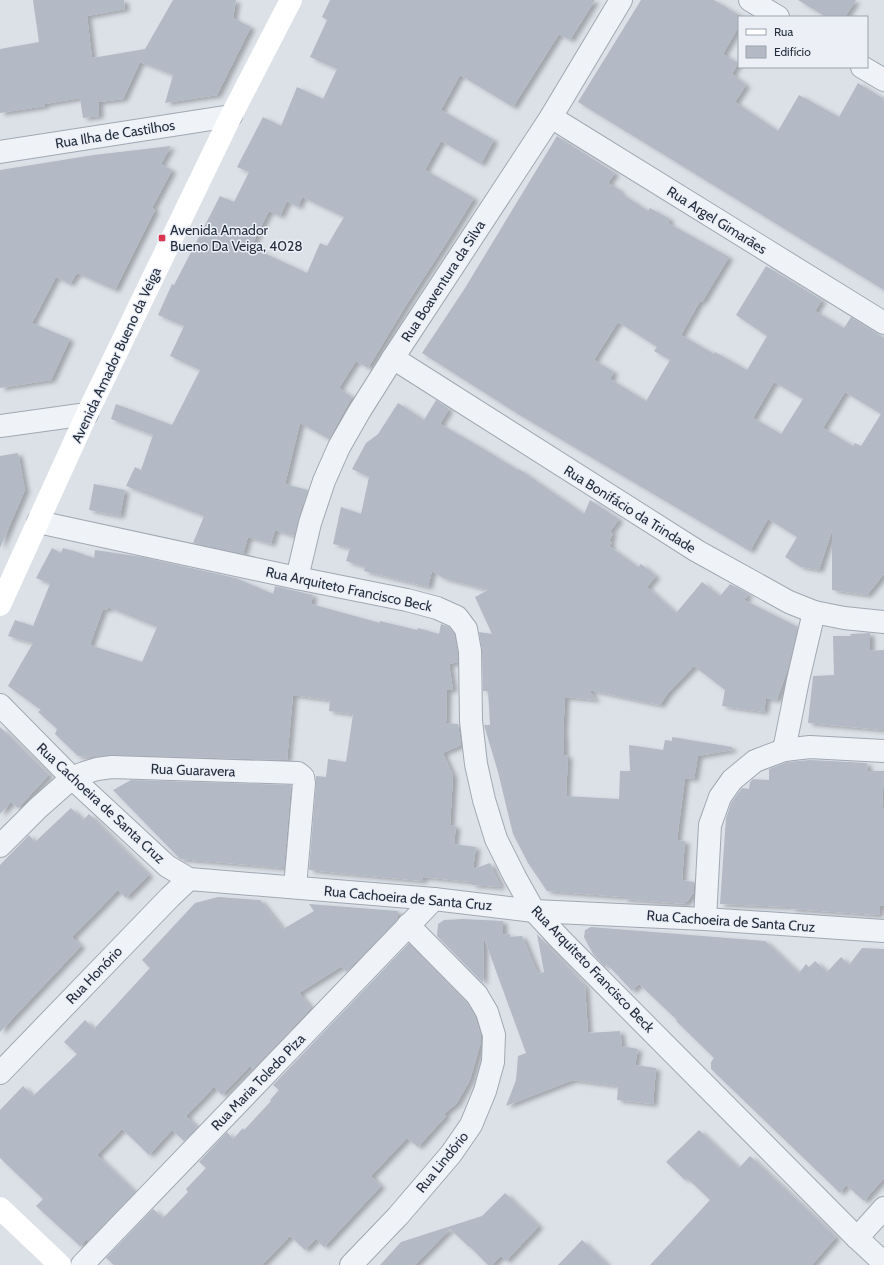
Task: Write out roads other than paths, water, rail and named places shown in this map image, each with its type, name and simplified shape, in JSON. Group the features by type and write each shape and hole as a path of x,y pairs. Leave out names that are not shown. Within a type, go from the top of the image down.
{"main road":[{"name":"Avenida Amador Bueno da Veiga","path":"0,605 87,414 231,116 291,0"},
{"path":"0,1208 60,1265"}],"street":[{"name":"Rua Boaventura da Silva","path":"297,578 310,523 324,481 336,454 359,412 551,118 621,0"},
{"path":"750,0 776,16"},
{"path":"864,68 884,80"},
{"name":"Rua Ilha de Castilhos","path":"0,152 231,116"},
{"name":"Rua Argel Gimarães","path":"551,118 884,323"},
{"name":"Rua Bonifácio da Trindade","path":"393,358 697,551 789,602 814,612 844,618 882,619"},
{"path":"0,426 87,414"},
{"name":"Rua Arquiteto Francisco Beck","path":"38,522 297,578 407,600 437,608 457,617 466,629 470,651 471,721 476,764 484,800 496,839 534,911 857,1238 875,1261"},
{"path":"784,750 814,612"},
{"name":"Rua Cachoeira de Santa Cruz","path":"0,705 72,778 167,866 189,879 434,899 534,911 705,919 884,931"},
{"path":"705,919 710,825 720,797 732,780 755,761 784,750 810,746 884,751"},
{"name":"Rua Guaravera","path":"0,846 38,808 72,778 97,769 112,767 298,773 303,777 304,783 295,888"},
{"name":"Rua Honório","path":"0,1073 170,896 189,879"},
{"name":"Rua Maria Toledo Piza","path":"82,1265 434,899"},
{"name":"Rua Lindório","path":"351,1265 398,1216 451,1154 471,1125 485,1091 493,1062 494,1035 487,1012 477,995 408,926"},
{"path":"857,1238 884,1208"}],"place":[{"name":"Avenida Amador Bueno Da Veiga, 4028","path":"162,238"}]}
